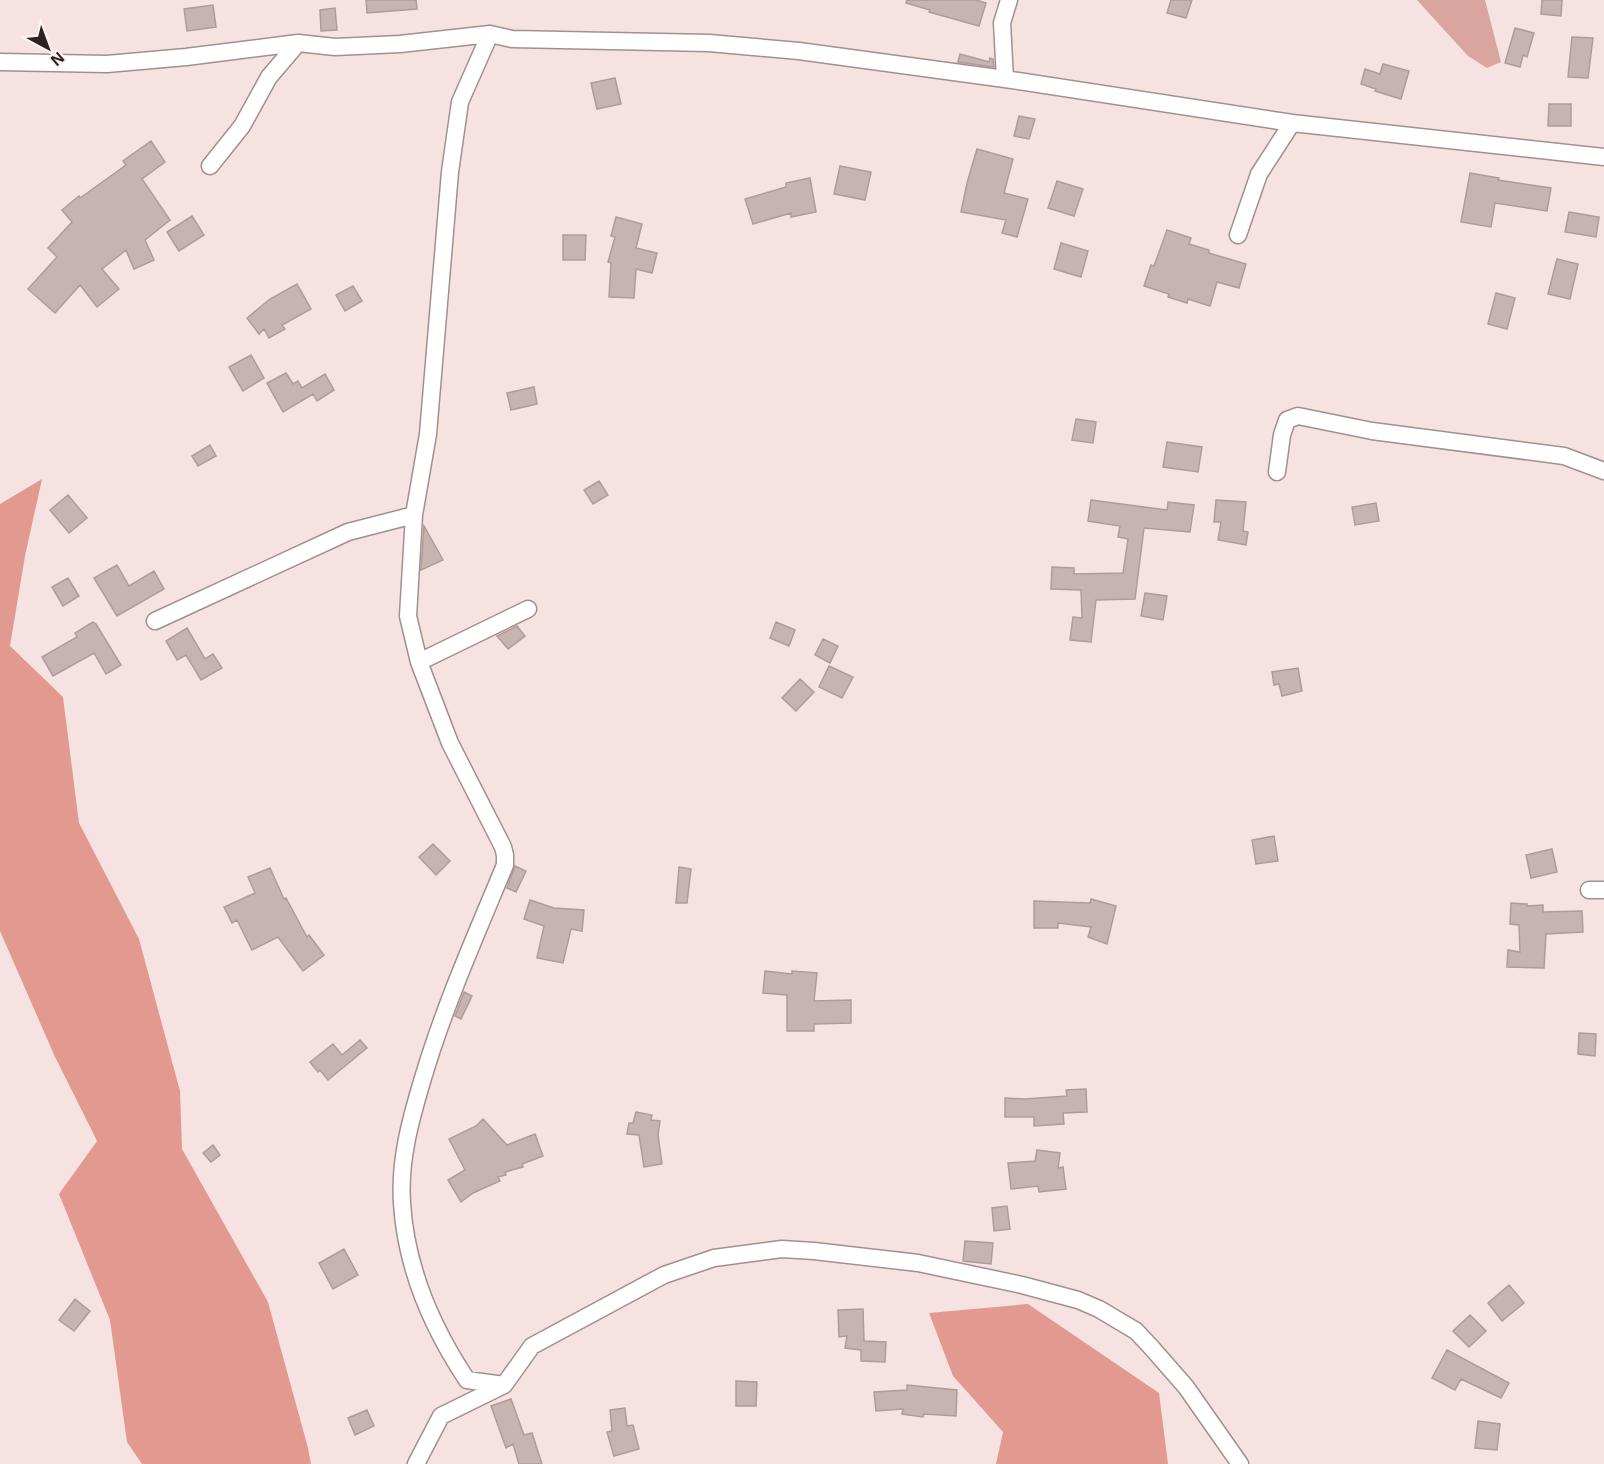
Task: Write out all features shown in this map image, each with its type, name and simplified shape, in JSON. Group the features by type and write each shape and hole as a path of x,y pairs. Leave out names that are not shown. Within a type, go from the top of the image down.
{"street":[{"path":"1005,79 1002,23 1009,0"},
{"path":"490,34 460,102 450,172 428,434 414,514 408,616 419,662 450,743 503,847 505,865 459,972 436,1034 410,1122 403,1161 401,1200 409,1256 420,1291 446,1349 467,1380 504,1385"},
{"path":"0,63 107,64 298,44 335,46 400,44 490,34 512,39 708,43 799,51 1005,79 1292,123 1604,156"},
{"path":"210,166 242,126 269,77 298,44"},
{"path":"1239,235 1259,174 1292,123"},
{"path":"1277,472 1282,435 1287,420 1298,416 1372,431 1564,456 1604,471"},
{"path":"155,621 348,532 414,514"},
{"path":"419,662 528,609"},
{"path":"416,1464 441,1416 504,1385 532,1346 664,1275 714,1258 782,1249 918,1263 1022,1285 1078,1300 1099,1309 1136,1331 1151,1347 1186,1387 1240,1464"}],"shaded area":[{"path":"1417,0 1485,0 1501,62 1487,68 1468,56"},
{"path":"42,479 25,556 10,646 63,697 79,823 139,939 180,1091 182,1149 268,1302 311,1464 142,1464 127,1442 110,1320 59,1194 97,1141 55,1057 0,931 0,504"},
{"path":"1028,1304 1159,1393 1168,1464 996,1464 1003,1432 953,1376 929,1313"}],"building":[{"path":"366,0 416,0 417,9 367,13"},
{"path":"907,0 976,0 986,3 979,26 929,12 930,10 906,3"},
{"path":"1171,0 1192,0 1186,18 1167,13"},
{"path":"1542,0 1562,0 1561,16 1541,14"},
{"path":"213,5 216,27 187,31 184,9"},
{"path":"335,8 337,30 321,31 320,10"},
{"path":"1515,28 1534,33 1527,57 1523,55 1520,67 1505,63"},
{"path":"1572,37 1593,38 1588,78 1568,77"},
{"path":"960,54 989,62 990,58 993,59 994,67 958,62"},
{"path":"1383,64 1409,71 1401,99 1361,84 1365,69 1380,74"},
{"path":"615,78 621,104 597,109 591,83"},
{"path":"1549,104 1571,104 1571,126 1548,126"},
{"path":"1019,116 1035,119 1029,139 1014,136"},
{"path":"151,141 165,162 142,179 170,220 145,240 154,260 134,269 126,250 102,269 119,289 97,307 80,285 55,313 28,289 57,257 48,248 72,222 62,210 126,165 123,161"},
{"path":"977,149 1013,159 1004,193 1028,199 1017,237 1002,233 1006,220 961,212"},
{"path":"840,166 871,172 865,200 834,194"},
{"path":"1470,173 1551,188 1547,211 1495,203 1491,227 1461,222"},
{"path":"810,178 816,212 791,217 791,213 753,224 745,199 786,187 786,183"},
{"path":"1057,181 1083,189 1074,216 1048,208"},
{"path":"1569,212 1599,217 1596,237 1565,232"},
{"path":"192,216 204,235 179,251 167,232"},
{"path":"616,217 642,224 636,248 657,253 652,273 636,269 634,298 609,297 611,263 608,262 615,237 611,236"},
{"path":"1167,230 1191,238 1189,244 1209,250 1209,253 1246,264 1239,288 1217,282 1210,306 1188,299 1187,303 1144,286"},
{"path":"563,235 586,235 585,260 563,260"},
{"path":"1061,243 1088,251 1081,277 1054,269"},
{"path":"1557,259 1578,264 1570,299 1548,294"},
{"path":"297,284 311,309 282,325 285,329 269,338 264,329 259,334 247,318 270,299"},
{"path":"353,286 362,301 345,311 336,295"},
{"path":"1496,293 1515,298 1507,329 1488,324"},
{"path":"251,355 264,378 243,391 229,367"},
{"path":"286,373 293,384 298,381 302,388 325,374 334,390 317,401 313,394 283,412 267,383"},
{"path":"534,387 537,404 511,410 507,393"},
{"path":"1076,419 1096,422 1093,443 1072,440"},
{"path":"1167,442 1202,447 1198,472 1163,467"},
{"path":"210,445 216,456 198,466 192,456"},
{"path":"599,481 608,495 593,504 584,490"},
{"path":"68,495 87,518 69,533 50,510"},
{"path":"1091,500 1167,510 1168,502 1194,505 1190,532 1144,528 1135,599 1096,600 1091,642 1070,640 1073,617 1082,618 1081,590 1051,589 1052,567 1074,568 1074,574 1123,573 1128,539 1118,537 1120,526 1088,521"},
{"path":"1216,500 1246,502 1243,531 1248,532 1246,545 1218,540 1221,522 1214,522"},
{"path":"1376,503 1379,521 1355,525 1352,507"},
{"path":"424,526 443,560 421,570"},
{"path":"117,565 129,586 154,571 164,589 117,616 94,578"},
{"path":"68,578 79,596 63,606 52,587"},
{"path":"1145,593 1167,596 1163,620 1141,616"},
{"path":"93,622 121,665 106,674 94,653 53,676 42,657 77,637 75,633"},
{"path":"776,622 795,630 789,646 770,638"},
{"path":"517,626 525,636 508,649 497,636"},
{"path":"187,628 205,659 213,654 222,668 201,680 186,655 177,660 166,641"},
{"path":"823,639 838,646 830,663 815,655"},
{"path":"829,666 853,677 842,698 819,687"},
{"path":"1298,668 1302,691 1282,696 1279,684 1274,685 1272,672"},
{"path":"800,679 814,692 796,711 782,698"},
{"path":"1274,836 1278,861 1256,864 1252,840"},
{"path":"433,844 450,861 436,875 419,857"},
{"path":"1552,849 1557,872 1531,878 1526,855"},
{"path":"515,866 526,871 516,892 507,888"},
{"path":"679,867 691,869 687,903 676,903"},
{"path":"270,868 284,899 286,898 307,937 309,935 324,955 303,971 278,937 252,950 237,920 232,923 224,907 255,893 248,877"},
{"path":"1091,899 1116,906 1107,944 1088,937 1091,927 1058,923 1058,928 1034,928 1034,901 1090,903"},
{"path":"530,900 554,908 584,910 582,931 571,929 563,963 537,958 544,926 524,919"},
{"path":"1511,903 1527,904 1527,906 1543,905 1543,912 1582,911 1583,932 1546,934 1544,968 1507,967 1508,950 1520,952 1519,925 1510,924"},
{"path":"765,971 792,974 792,971 817,973 814,1001 851,1000 851,1023 814,1024 814,1031 787,1031 787,995 763,993"},
{"path":"464,992 472,996 461,1019 455,1016"},
{"path":"1579,1033 1596,1034 1595,1056 1578,1054"},
{"path":"360,1040 367,1048 328,1080 310,1062 333,1044 342,1055"},
{"path":"1086,1089 1087,1112 1063,1113 1064,1124 1034,1126 1034,1117 1005,1117 1005,1098 1067,1096 1066,1090"},
{"path":"636,1112 652,1115 651,1120 660,1121 658,1135 662,1164 644,1167 639,1135 627,1134 629,1123 633,1123"},
{"path":"483,1119 507,1145 535,1134 543,1156 522,1164 523,1167 505,1172 506,1175 498,1177 500,1181 473,1193 461,1202 448,1180 465,1170 449,1139 476,1126"},
{"path":"213,1145 220,1155 211,1162 203,1153"},
{"path":"1037,1150 1060,1153 1058,1168 1063,1167 1066,1189 1039,1192 1038,1186 1011,1189 1008,1163 1035,1161"},
{"path":"1007,1206 1010,1229 994,1231 992,1208"},
{"path":"965,1241 993,1243 991,1264 963,1261"},
{"path":"344,1249 358,1275 333,1289 319,1263"},
{"path":"1509,1285 1524,1303 1502,1321 1488,1303"},
{"path":"75,1299 90,1311 74,1331 59,1320"},
{"path":"863,1309 864,1341 886,1342 885,1362 861,1361 861,1350 845,1348 847,1336 839,1337 838,1310"},
{"path":"1470,1315 1486,1331 1469,1347 1453,1331"},
{"path":"1447,1350 1509,1383 1501,1398 1461,1379 1455,1390 1432,1378"},
{"path":"736,1381 757,1382 756,1406 736,1406"},
{"path":"907,1385 957,1390 956,1416 924,1414 923,1417 902,1414 903,1409 876,1411 874,1392 907,1390"},
{"path":"511,1399 524,1435 532,1433 542,1464 519,1464 513,1444 506,1448 491,1406"},
{"path":"625,1408 627,1426 633,1425 639,1449 614,1456 607,1432 612,1431 610,1410"},
{"path":"367,1410 374,1426 355,1435 348,1418"},
{"path":"1478,1421 1500,1424 1497,1450 1475,1448"}]}
